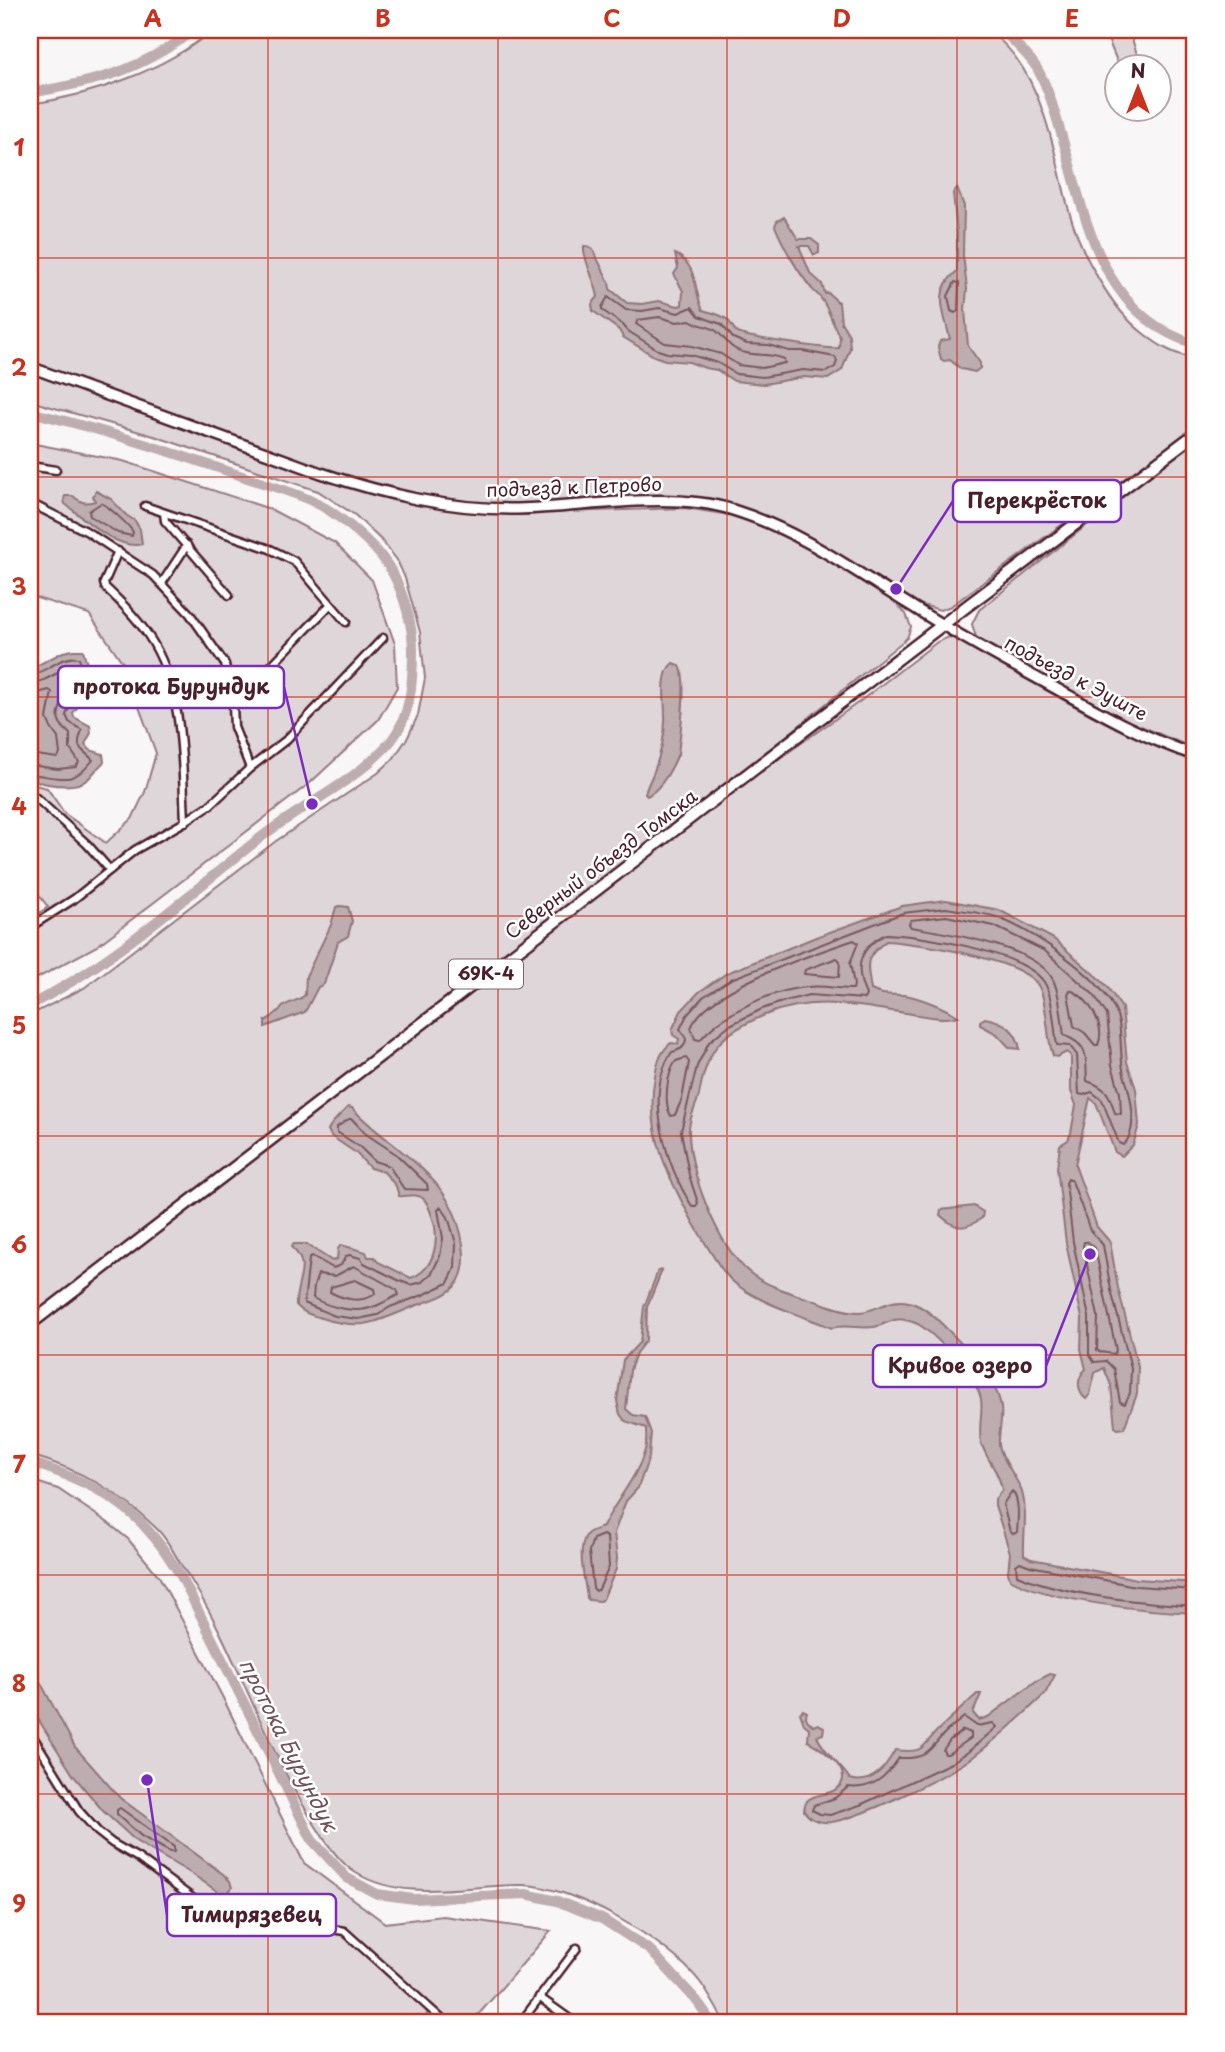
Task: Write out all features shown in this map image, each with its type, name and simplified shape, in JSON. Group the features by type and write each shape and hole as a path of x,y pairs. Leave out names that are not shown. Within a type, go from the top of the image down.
{"main road":[{"name":"Северный объезд Томска","path":"30,1324 1195,434"}],"street":[{"name":"подъезд к Петрово","path":"30,366 321,473 367,488 419,500 496,509 682,502 733,509 794,536 853,568 943,625"},
{"path":"30,466 56,470"},
{"path":"30,503 86,531 118,551 162,583 190,614 225,664 233,705 234,727 250,768"},
{"path":"145,506 270,549 293,561 346,622"},
{"path":"164,513 165,521 229,595"},
{"path":"162,583 187,545"},
{"path":"118,551 104,583 150,637 167,675 176,707 185,822"},
{"path":"233,705 330,605"},
{"name":"подъезд к Эуште","path":"943,625 1135,731 1195,755"},
{"path":"30,927 74,899 135,850 210,805 314,713 383,638"},
{"path":"34,796 87,844 110,870"},
{"path":"30,1732 79,1811 98,1832 230,1926 243,1930 303,1924 344,1931 445,2022"},
{"path":"521,2022 577,1948"},
{"path":"539,1997 574,2022"}],"shaded area":[{"path":"213,30 987,30 1006,46 1021,65 1033,88 1051,137 1074,227 1108,294 1131,322 1149,338 1174,352 1195,358 1195,427 951,606 940,610 919,604 794,529 740,507 712,500 665,495 510,505 426,496 347,477 296,460 30,362 30,104 78,94 126,79 172,58"},
{"path":"1104,30 1129,30 1136,52 1113,52"},
{"path":"30,373 377,496 465,512 504,514 685,508 730,515 762,526 829,561 897,604 906,614 911,627 907,638 737,776 30,1318 30,1015 84,988 276,841 378,773 393,759 408,737 418,715 425,678 420,632 405,578 397,560 355,515 318,491 154,436 30,401"},
{"path":"1195,440 1195,749 1124,719 1000,653 976,637 972,624 979,610"},
{"path":"30,443 123,461 270,509 335,543 372,580 395,644 397,687 378,720 310,783 97,946 30,982 30,919 48,907 30,883 30,784 47,788 65,814 106,843 132,819 145,792 156,753 123,663 89,614 30,596"},
{"path":"949,637 960,640 1104,722 1195,762 1195,2022 724,2022 700,1982 686,1966 644,1934 593,1905 544,1888 523,1885 416,1890 375,1882 356,1873 347,1867 331,1848 296,1793 213,1618 163,1536 142,1515 98,1483 30,1455 30,1332 724,798 859,702 937,642"},
{"path":"30,1480 58,1489 107,1522 128,1539 159,1576 223,1698 304,1863 385,1923 443,1916 551,1931 472,2022 450,2022 442,2015 428,2011 424,2022 30,2022"}],"water":[{"path":"957,188 964,206 963,255 967,289 965,310 968,346 980,363 980,368 975,372 961,369 950,360 941,359 938,347 940,341 950,339 942,295 949,279 957,271 953,193"},
{"path":"784,217 798,239 811,239 819,245 819,253 814,255 809,246 799,246 810,273 822,284 825,294 828,293 839,303 841,322 849,335 850,348 842,370 828,379 804,377 764,384 734,381 717,370 654,356 623,337 619,330 593,311 592,304 598,297 584,246 593,250 610,289 627,303 659,301 682,305 683,291 674,274 678,268 675,254 683,259 692,272 703,310 725,318 738,333 788,343 839,348 840,337 826,307 796,267 775,226 777,221"},
{"path":"96,491 111,499 135,521 140,529 142,544 122,543 112,538 65,504 65,496 73,496 83,502 95,501 93,496"},
{"path":"83,650 92,682 79,693 80,704 73,713 74,717 90,726 91,733 85,744 90,750 103,754 104,762 88,779 75,785 59,786 30,780 30,669 63,652"},
{"path":"673,663 680,666 683,683 678,754 661,783 647,796 645,794 663,738 666,673"},
{"path":"946,900 999,910 1054,939 1106,985 1122,1008 1127,1062 1136,1089 1139,1125 1133,1145 1122,1156 1115,1152 1096,1103 1090,1098 1075,1165 1097,1227 1110,1242 1118,1288 1138,1367 1137,1394 1124,1428 1115,1427 1111,1385 1104,1368 1095,1373 1090,1394 1086,1399 1079,1388 1081,1376 1086,1369 1081,1349 1082,1318 1066,1243 1057,1168 1060,1145 1068,1140 1071,1133 1076,1105 1071,1091 1071,1056 1067,1052 1053,1056 1042,994 1030,977 1014,968 969,954 886,941 873,952 868,962 871,990 917,998 958,1016 939,1018 852,1005 818,1004 783,1009 737,1028 718,1044 706,1065 690,1121 690,1147 699,1186 716,1227 727,1245 738,1261 757,1278 780,1289 847,1311 867,1311 897,1301 912,1303 933,1315 970,1353 999,1397 999,1445 1020,1486 1024,1500 1024,1555 1031,1559 1137,1579 1195,1583 1195,1613 1074,1599 1049,1594 1010,1579 1010,1553 995,1505 995,1499 1002,1490 1001,1484 981,1442 981,1399 973,1381 957,1361 931,1334 912,1322 897,1320 874,1327 832,1328 765,1301 741,1288 726,1275 709,1250 678,1195 662,1157 653,1117 657,1067 667,1046 671,1043 678,1044 679,1039 673,1035 672,1030 681,1011 699,992 727,973 816,937 902,906"},
{"path":"336,907 348,907 352,921 348,936 338,942 324,984 318,987 305,1012 265,1027 265,1021 284,1006 305,995 306,976 331,925"},
{"path":"985,1018 998,1021 1008,1028 1016,1037 1020,1049 1010,1048 997,1034 980,1025 980,1021"},
{"path":"348,1107 436,1183 455,1215 464,1252 459,1280 446,1293 381,1320 361,1324 324,1319 305,1312 296,1305 302,1267 298,1254 292,1248 293,1244 306,1244 332,1261 337,1259 341,1245 366,1252 368,1257 374,1257 378,1262 411,1278 426,1268 431,1260 436,1234 428,1205 421,1197 399,1196 396,1186 384,1172 370,1168 356,1153 331,1136 328,1130"},
{"path":"974,1206 983,1212 982,1218 971,1225 956,1226 940,1215 941,1210"},
{"path":"662,1270 647,1307 646,1340 636,1353 630,1370 626,1409 633,1415 645,1417 651,1433 649,1457 638,1488 626,1501 614,1533 616,1569 603,1599 589,1600 582,1565 584,1540 587,1534 603,1527 637,1470 646,1447 646,1428 625,1421 617,1401 623,1360 640,1342 644,1307 658,1271"},
{"path":"30,1663 75,1747 120,1798 223,1874 230,1881 232,1888 226,1894 220,1893 137,1842 103,1811 73,1775 30,1706"},
{"path":"1050,1674 1055,1675 1045,1694 1010,1727 982,1750 945,1774 904,1795 846,1819 820,1821 809,1817 804,1811 810,1799 833,1791 841,1785 843,1778 837,1764 850,1779 865,1780 887,1763 895,1750 918,1750 977,1694 981,1694 973,1713 979,1720 988,1717 1036,1681"},
{"path":"803,1710 807,1712 807,1719 813,1726 818,1724 824,1727 823,1734 817,1736 834,1760 808,1741 809,1728 804,1724 800,1713"}],"waterway":[{"name":"протока Бурундук","path":"30,93 117,73 154,56 194,30"},
{"name":"протока Бурундук","path":"1002,30 1030,59 1045,84 1088,227 1100,257 1116,285 1136,310 1162,330 1195,344"},
{"name":"протока Бурундук","path":"30,412 189,458 298,495 330,511 365,539 388,565 407,611 413,650 411,686 403,721 391,741 377,756 345,781 260,838 120,949 30,1005"},
{"name":"протока Бурундук","path":"30,1462 81,1482 112,1499 127,1509 161,1545 181,1576 312,1840 347,1878 377,1894 414,1899 526,1894 557,1901 602,1919 650,1950 697,2001 711,2022"}],"place":[{"name":"Перекрёсток","path":"896,589"},
{"name":"протока Бурундук","path":"312,804"},
{"name":"Кривое озеро","path":"1090,1254"},
{"name":"Тимирязевец","path":"147,1780"}]}
